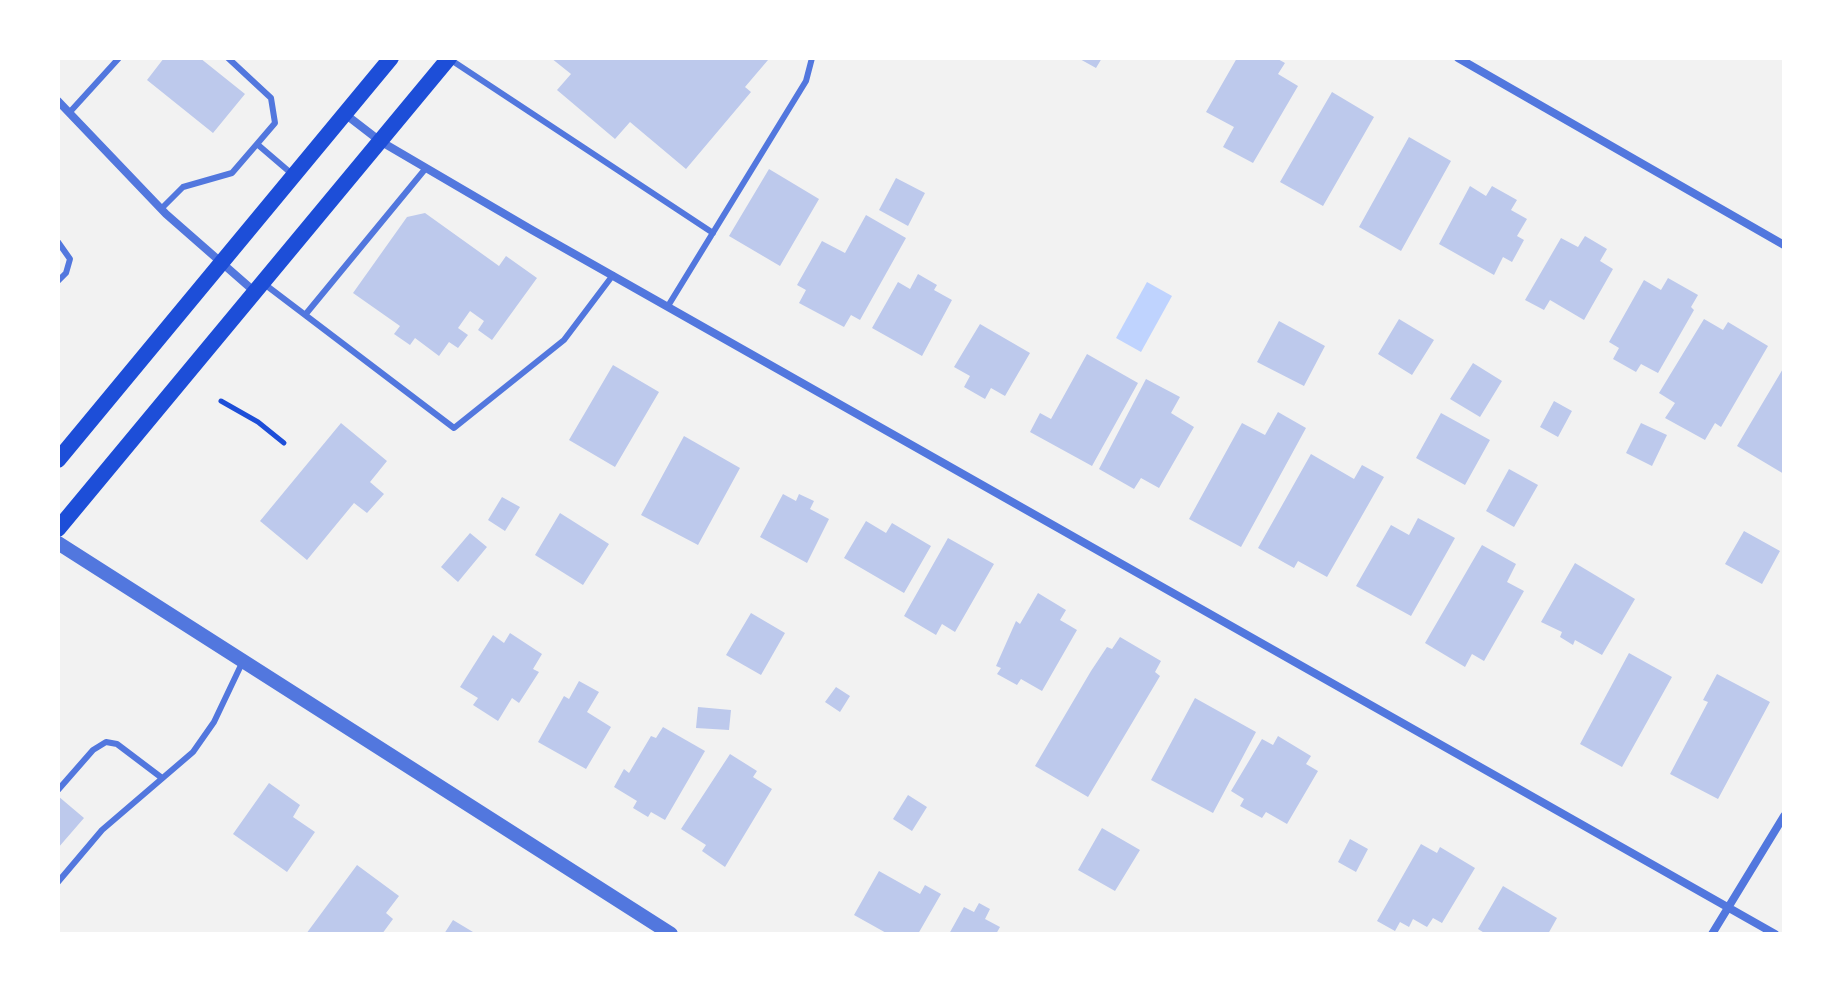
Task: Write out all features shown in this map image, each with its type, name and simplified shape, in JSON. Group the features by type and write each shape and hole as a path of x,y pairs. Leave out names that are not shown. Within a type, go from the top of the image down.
{"main road":[{"path":"58,460 391,58"},
{"path":"58,529 448,58"}],"street":[{"path":"1458,58 1784,245"},
{"path":"58,101 161,209 222,263 259,287"},
{"path":"345,114 380,141 426,168 1775,934"},
{"path":"58,543 671,934"},
{"path":"1712,934 1784,816"}],"lane":[{"path":"69,113 119,58"},
{"path":"161,209 183,187 232,173 275,123 271,98 228,58"},
{"path":"448,58 713,233"},
{"path":"668,306 806,81 812,58"},
{"path":"257,144 294,176"},
{"path":"305,315 426,168"},
{"path":"58,242 70,259 66,273 58,281"},
{"path":"259,287 305,315 454,428 564,340 613,275"},
{"path":"58,882 102,830 193,752 214,722 243,661"},
{"path":"58,790 93,750 106,742 117,744 162,778"}],"path":[{"path":"221,401 258,422 284,443"}],"water":[{"path":"1147,282 1172,296 1141,352 1116,338"}],"building":[{"path":"164,58 200,58 245,94 213,133 147,80"},
{"path":"551,58 768,60 745,87 751,92 686,169 630,122 615,139 557,90 571,74"},
{"path":"1078,58 1102,58 1096,68"},
{"path":"1237,58 1276,58 1285,63 1278,74 1298,86 1253,163 1223,147 1234,127 1206,112"},
{"path":"1332,92 1374,117 1323,206 1280,182"},
{"path":"1409,137 1451,161 1401,251 1359,227"},
{"path":"769,169 819,199 780,266 729,236"},
{"path":"896,178 925,193 908,226 879,210"},
{"path":"1470,186 1486,196 1492,186 1517,200 1511,210 1527,219 1517,236 1524,240 1512,262 1503,257 1494,275 1439,244"},
{"path":"425,213 499,266 506,256 537,278 492,340 478,330 484,321 470,311 458,328 468,335 458,348 449,342 439,356 415,338 410,345 394,334 400,326 353,293 407,217"},
{"path":"866,215 906,238 860,320 851,315 844,327 799,303 806,290 797,285 822,241 845,253"},
{"path":"1585,236 1607,249 1600,261 1613,269 1584,320 1550,300 1544,310 1525,300 1561,238 1578,247"},
{"path":"918,274 937,285 934,290 952,300 922,356 872,328 898,282 910,289"},
{"path":"1668,278 1698,295 1691,307 1694,310 1658,373 1641,364 1636,372 1613,359 1619,348 1609,342 1644,280 1661,290"},
{"path":"1399,319 1434,340 1412,375 1378,354"},
{"path":"1704,319 1723,330 1728,322 1768,346 1721,427 1715,423 1705,440 1665,418 1675,403 1659,393"},
{"path":"1279,321 1325,346 1304,386 1257,362"},
{"path":"980,324 1030,353 1005,396 991,388 985,399 964,387 970,376 954,367"},
{"path":"1087,354 1138,383 1092,466 1030,432 1040,413 1051,419"},
{"path":"1473,363 1502,381 1480,417 1450,399"},
{"path":"613,365 659,392 615,467 569,440"},
{"path":"1784,367 1784,474 1737,446"},
{"path":"1146,379 1180,397 1171,413 1194,427 1159,488 1141,478 1134,489 1099,469"},
{"path":"1554,401 1572,411 1558,437 1540,427"},
{"path":"1278,412 1306,428 1241,547 1189,519 1242,423 1265,435"},
{"path":"1441,413 1490,440 1465,485 1416,458"},
{"path":"341,423 387,461 370,482 384,494 367,513 354,503 307,560 260,521"},
{"path":"1641,423 1667,435 1652,466 1626,453"},
{"path":"684,436 740,468 698,545 641,515"},
{"path":"1311,454 1354,479 1362,465 1384,477 1327,577 1298,561 1294,568 1258,548"},
{"path":"1509,469 1538,485 1514,527 1486,511"},
{"path":"783,494 796,501 799,494 814,501 810,509 829,519 807,563 760,537"},
{"path":"502,497 520,507 505,531 488,520"},
{"path":"560,513 609,544 583,585 535,555"},
{"path":"1418,518 1455,538 1411,616 1356,586 1391,525 1409,535"},
{"path":"866,521 886,533 892,523 931,546 904,593 844,558"},
{"path":"1744,531 1780,551 1762,584 1725,564"},
{"path":"470,533 487,547 458,582 441,567"},
{"path":"948,538 994,564 955,632 942,624 936,635 904,616"},
{"path":"1482,545 1516,564 1507,582 1524,591 1484,661 1472,654 1465,667 1425,643"},
{"path":"1575,563 1635,599 1602,655 1575,640 1573,645 1560,637 1562,632 1541,622"},
{"path":"1038,593 1066,610 1060,620 1077,630 1042,691 1021,679 1017,685 997,674 1001,668 996,666 1016,621 1020,624"},
{"path":"751,613 785,633 761,675 726,655"},
{"path":"510,633 542,654 533,669 539,672 519,703 512,698 498,721 473,705 478,698 460,687 493,635 504,643"},
{"path":"1120,637 1161,661 1155,672 1160,676 1088,797 1035,766 1091,671 1107,647 1112,649"},
{"path":"1629,653 1672,677 1622,767 1580,744"},
{"path":"1717,674 1770,702 1718,799 1670,774 1708,702 1703,700"},
{"path":"579,681 599,692 587,712 611,727 586,769 538,742 564,696 569,699"},
{"path":"836,687 850,696 840,712 825,702"},
{"path":"1195,698 1256,732 1213,813 1151,780"},
{"path":"698,707 731,710 729,730 696,728"},
{"path":"663,727 705,751 665,820 651,812 648,817 633,808 637,801 614,787 624,769 629,773 651,736 656,738"},
{"path":"1278,736 1311,756 1306,764 1318,771 1287,824 1266,812 1262,818 1240,806 1244,799 1231,791 1262,739 1273,745"},
{"path":"730,754 757,771 753,777 772,789 725,867 702,851 706,845 681,829"},
{"path":"269,783 300,805 293,817 315,832 287,872 233,834"},
{"path":"908,795 927,807 912,831 893,819"},
{"path":"58,796 84,818 58,848"},
{"path":"1102,828 1140,850 1115,891 1078,870"},
{"path":"1350,839 1368,849 1356,872 1338,862"},
{"path":"1421,844 1437,853 1440,847 1475,868 1442,923 1433,918 1427,927 1413,919 1409,927 1400,922 1395,931 1377,921"},
{"path":"357,865 399,896 386,913 393,919 382,934 306,934"},
{"path":"879,871 920,894 925,885 941,894 918,934 888,934 854,915"},
{"path":"1503,886 1557,918 1548,934 1486,934 1478,929"},
{"path":"979,903 990,909 985,919 1000,927 996,934 949,934 964,907 974,912"},
{"path":"453,920 473,932 444,934"}]}
